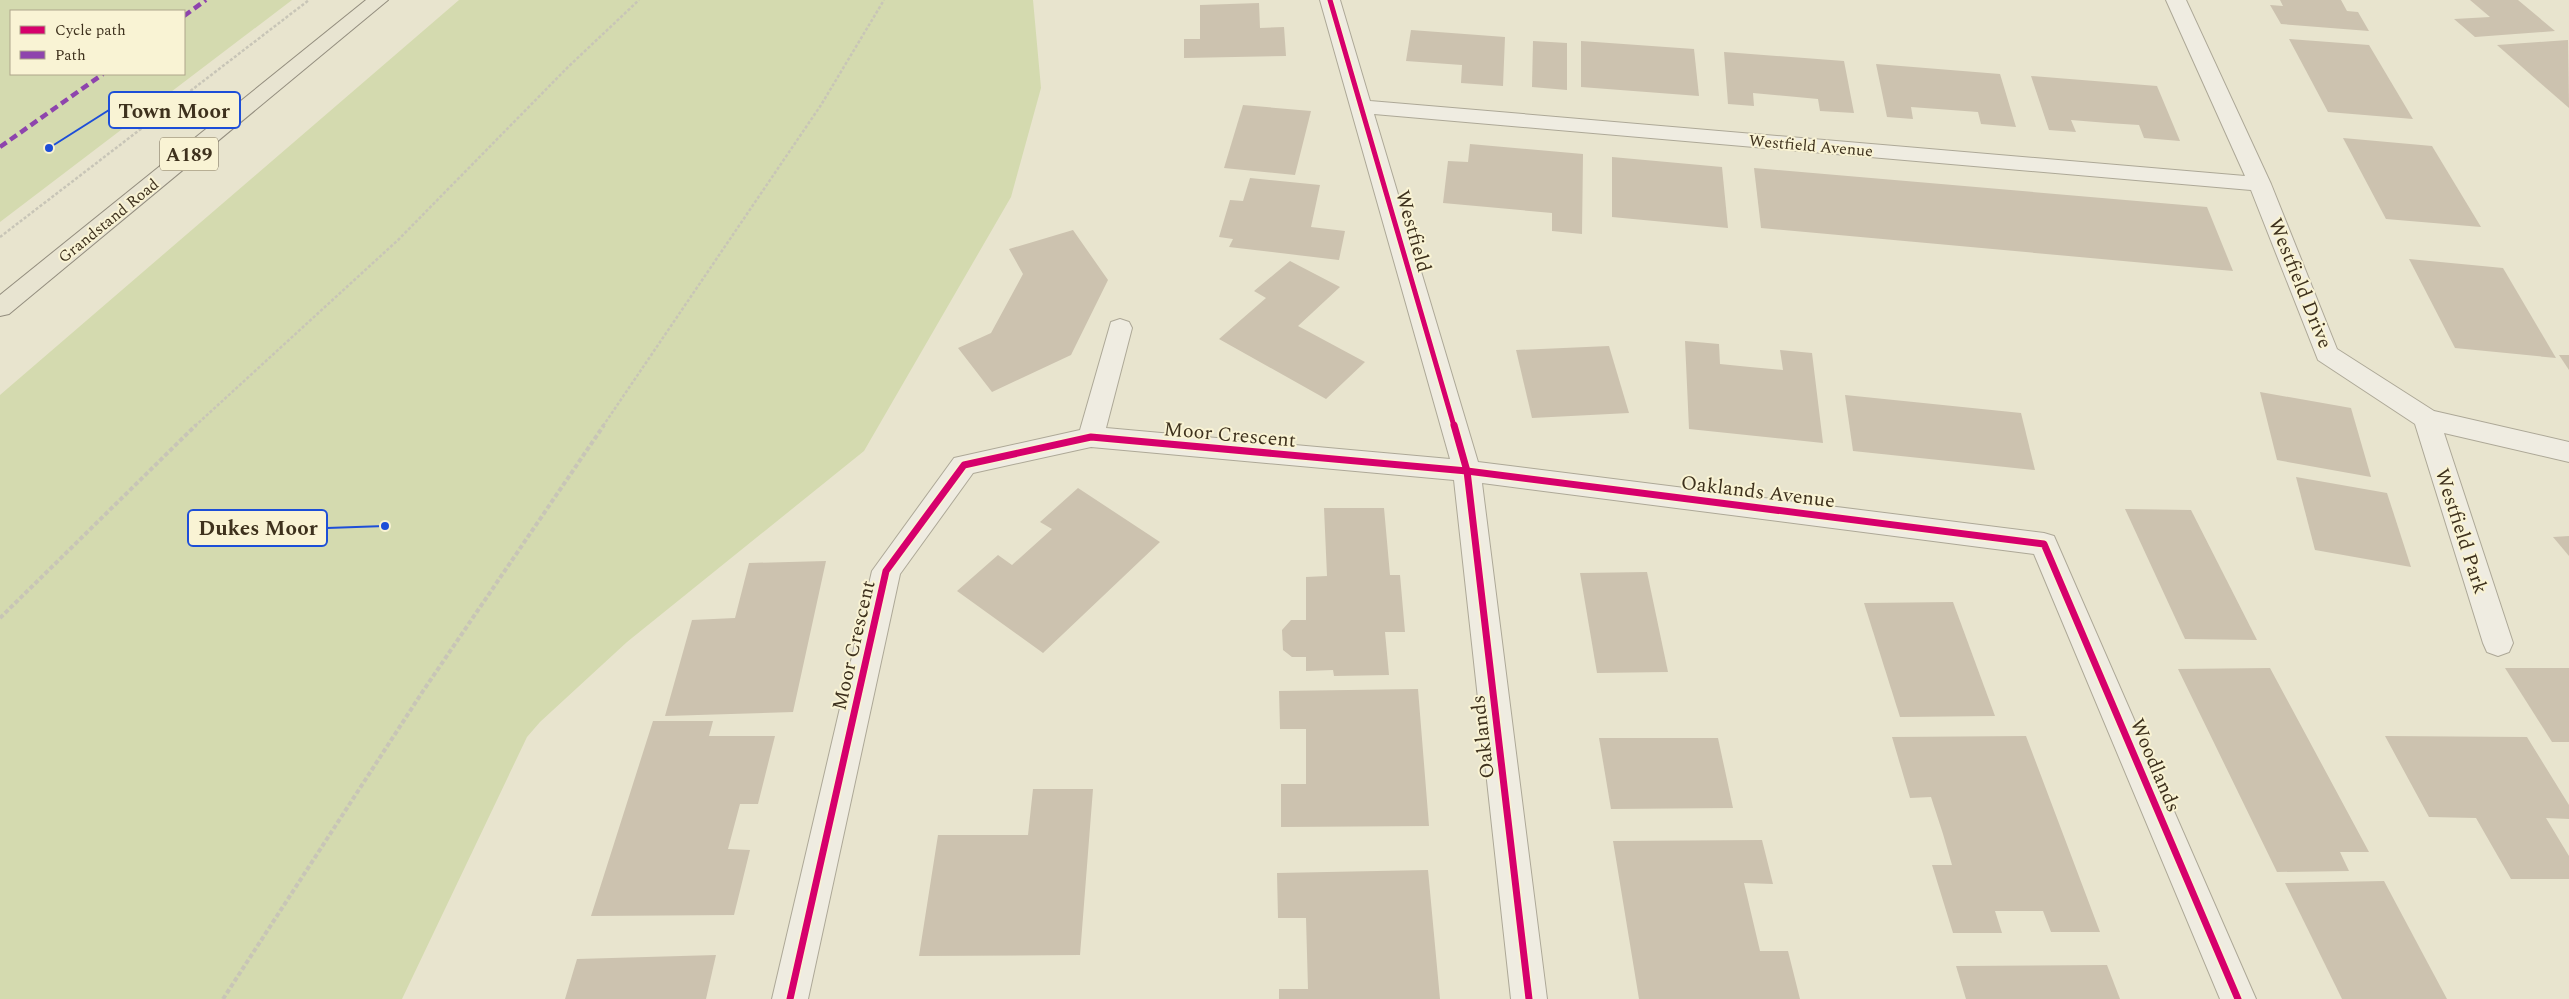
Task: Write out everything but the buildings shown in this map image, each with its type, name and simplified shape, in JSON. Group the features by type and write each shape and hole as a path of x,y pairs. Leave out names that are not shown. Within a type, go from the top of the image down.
{"main road":[{"name":"Grandstand Road","path":"0,308 378,0"}],"street":[{"name":"Westfield","path":"1330,0 1467,471"},
{"name":"Westfield Drive","path":"2176,0 2260,184 2327,354 2426,419 2569,452"},
{"name":"Westfield Avenue","path":"1361,107 2260,184"},
{"path":"1091,437 1120,328"},
{"name":"Westfield Park","path":"2426,419 2498,643"},
{"name":"Moor Crescent","path":"790,999 886,571 964,464 1091,437 1467,471"},
{"name":"Oaklands Avenue","path":"1467,471 2044,544"},
{"name":"Oaklands","path":"1467,471 1529,999"},
{"name":"Woodlands","path":"2044,544 2238,999"}],"path":[{"path":"0,237 309,0"},
{"path":"0,618 50,566 266,360 370,268 445,195 550,86 639,0"},
{"path":"223,999 429,683 821,105 884,0"}],"green space":[{"path":"0,0 292,0 0,222"},
{"path":"459,0 1033,0 1041,88 1011,197 864,451 627,642 540,722 527,737 402,999 0,999 0,395"}],"marked path":[{"path":"185,15 206,0"},
{"path":"0,147 102,75"}],"cycle path":[{"path":"1330,0 1467,471 1529,999"},
{"path":"790,999 886,571 964,465 1091,437 1467,471 2044,544 2238,999"}],"place":[{"name":"Town Moor","path":"49,148"},
{"name":"Dukes Moor","path":"385,526"}]}
